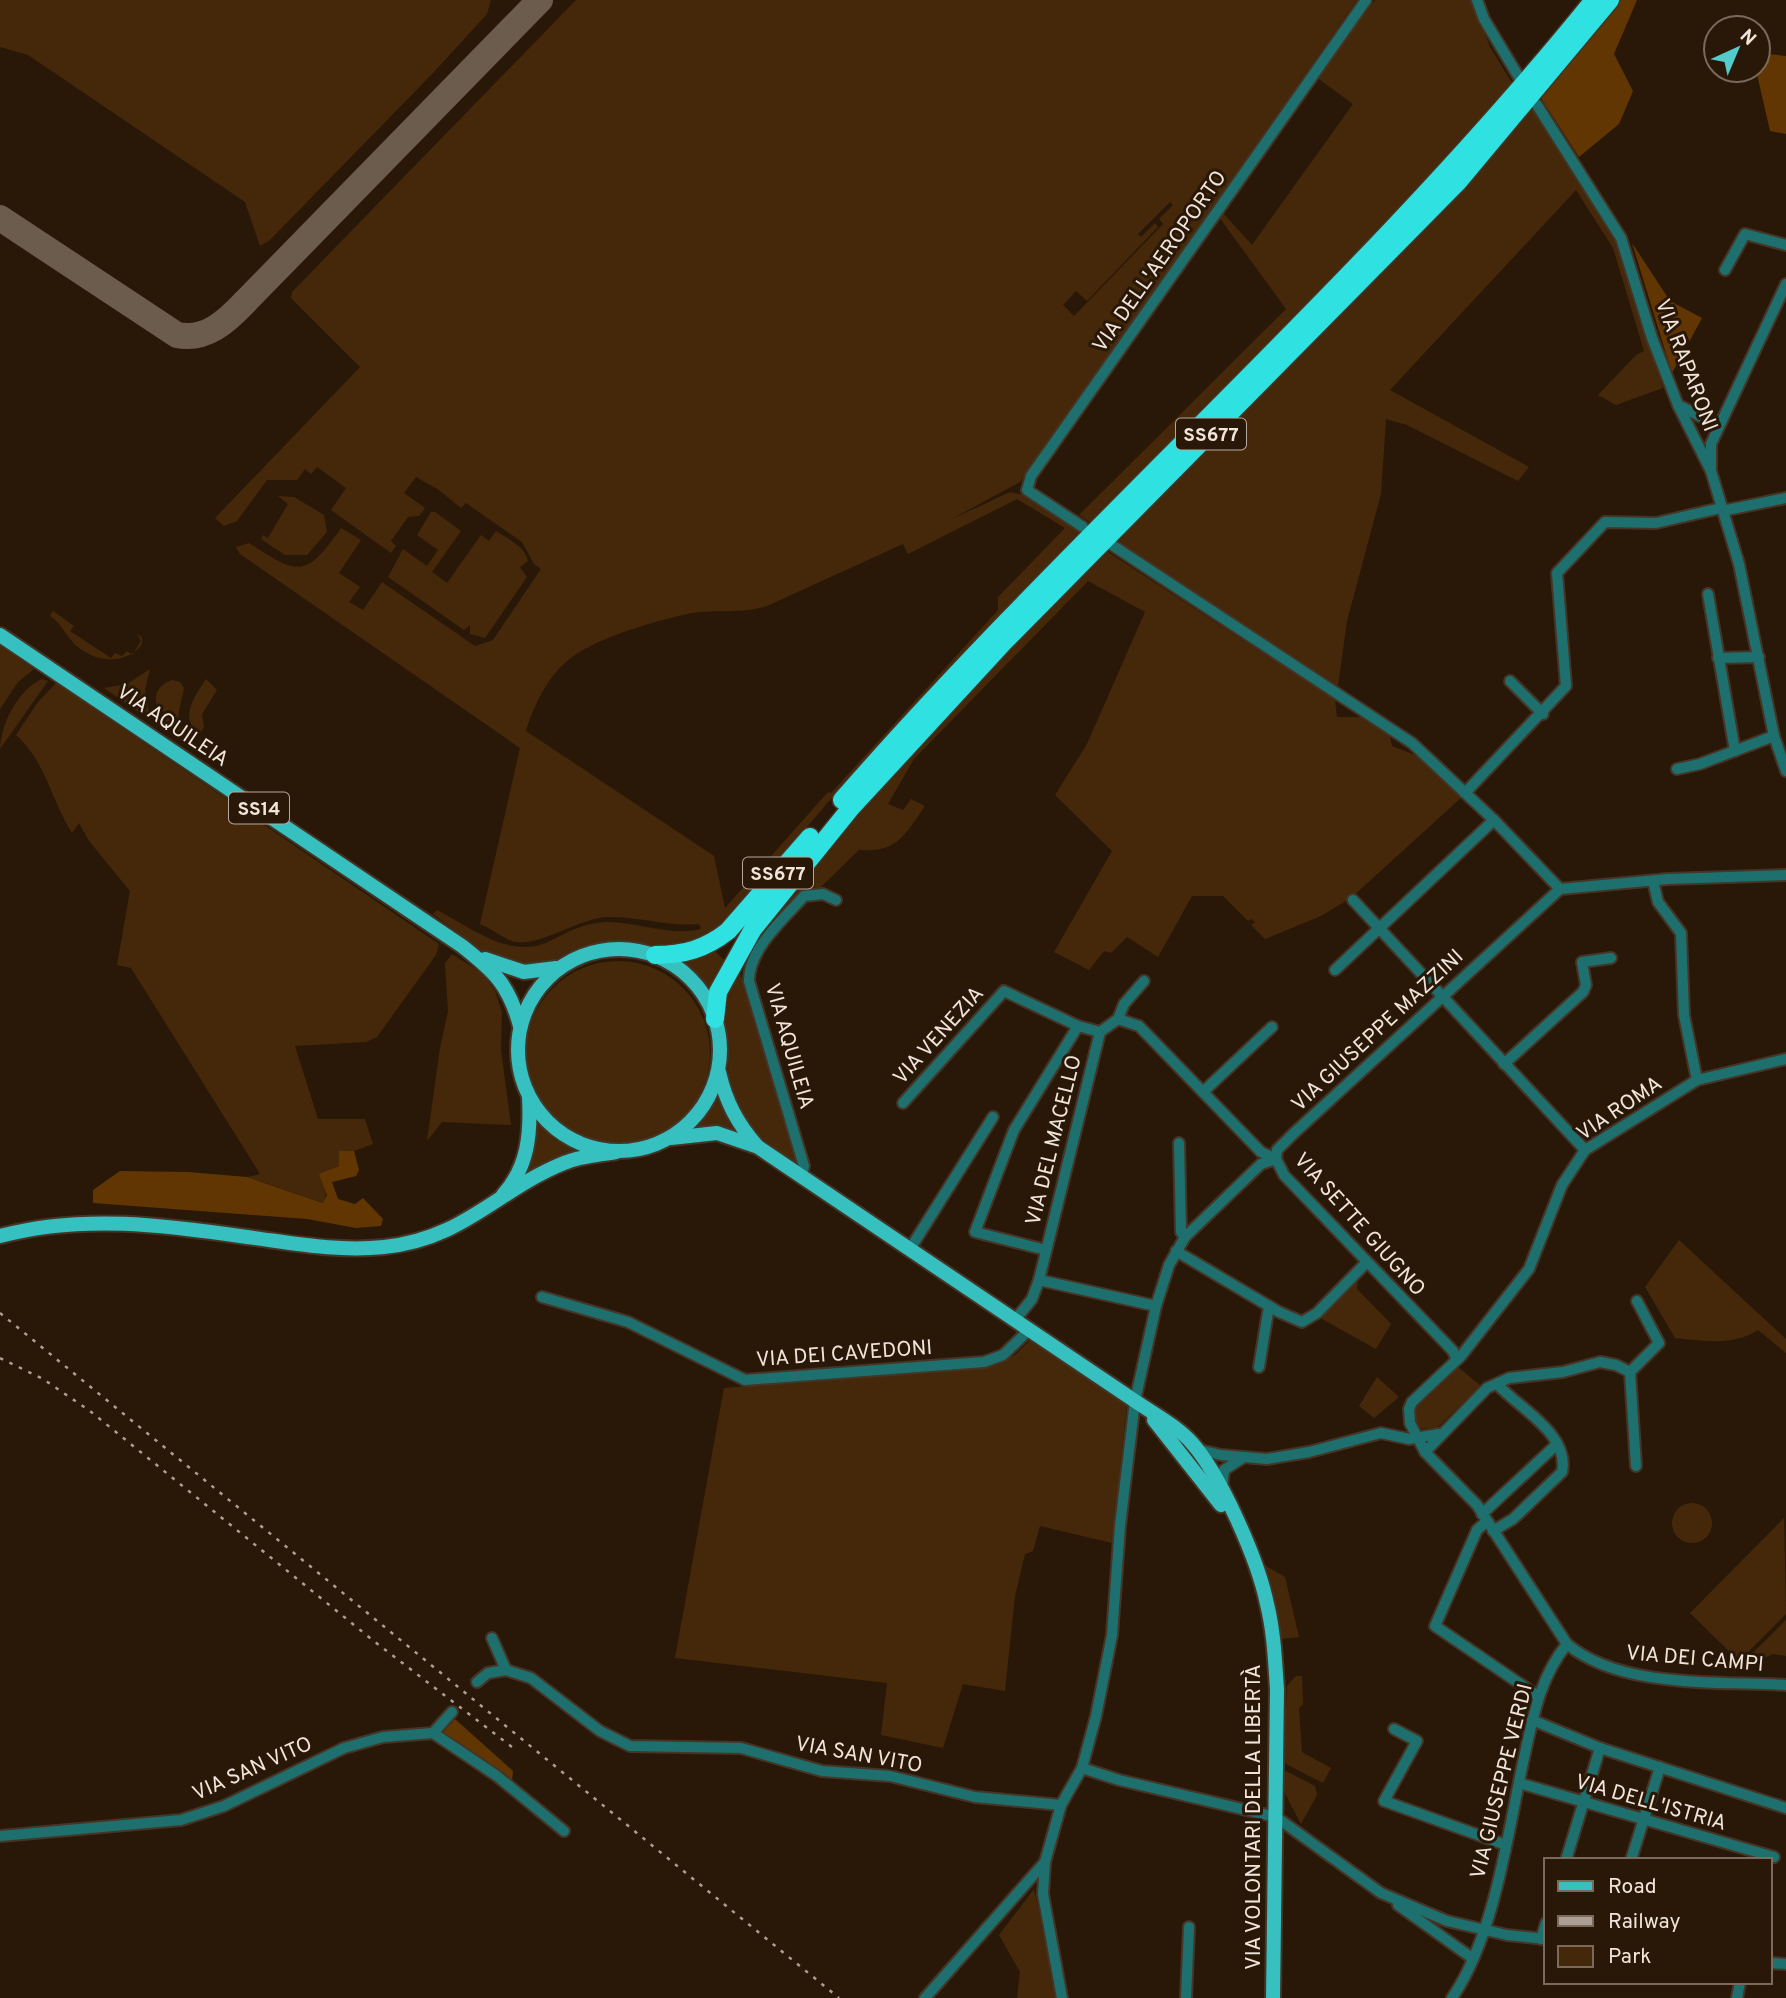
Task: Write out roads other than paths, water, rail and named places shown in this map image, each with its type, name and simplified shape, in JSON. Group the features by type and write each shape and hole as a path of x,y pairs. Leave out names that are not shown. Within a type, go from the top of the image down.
{"highway":[{"name":"SS677","path":"655,955 694,951 712,943 728,931 881,755 1019,606 1402,223 1527,84 1594,0"},
{"name":"SS677","path":"715,1019 718,992 752,929 850,809 1014,631 1458,182 1610,0"}],"main road":[{"name":"VIA AQUILEIA","path":"0,635 462,946 493,970 506,988 520,1026"},
{"name":"VIA AQUILEIA","path":"462,946 494,964 524,972 561,966"},
{"name":"SS14","path":"671,1138 703,1108 718,1071 720,1051 715,1019 701,991 689,976 655,955 636,950 606,950 577,957 561,966 538,988 520,1026 518,1063 529,1098 560,1133 594,1149 616,1152 634,1151 671,1138 717,1133 758,1147 802,1176"},
{"name":"SS14","path":"718,1071 729,1106 740,1127 758,1147"},
{"path":"493,1205 506,1192 522,1164 529,1144 529,1098"},
{"path":"0,1236 55,1225 115,1223 171,1226 353,1250 418,1241 461,1225 566,1162 616,1152"},
{"path":"802,1176 1183,1434 1197,1449 1222,1492 1249,1552"},
{"path":"1135,1401 1156,1422 1216,1498 1249,1552"},
{"name":"VIA VOLONTARI DELLA LIBERTÀ","path":"1249,1552 1267,1602 1275,1651 1273,1998"}],"street":[{"name":"VIA DELL'AEROPORTO","path":"1083,527 1034,497 1027,490 1031,476 1366,0"},
{"path":"1477,0 1484,19 1520,79"},
{"name":"VIA RAPARONI","path":"1537,105 1621,238 1652,338 1678,405 1711,471 1739,564 1774,736 1786,772"},
{"path":"1725,270 1745,234 1786,245"},
{"path":"1711,471 1711,444 1786,284"},
{"path":"1678,405 1717,430"},
{"path":"1690,432 1705,438 1717,430"},
{"path":"1465,793 1543,714 1566,686 1558,573 1605,522 1656,523 1786,498"},
{"path":"1109,543 1412,743 1494,820 1559,889 1653,881 1786,875"},
{"path":"1708,594 1735,751"},
{"path":"1718,658 1759,657"},
{"path":"1510,681 1543,714"},
{"path":"1677,769 1774,736"},
{"path":"1335,970 1494,820"},
{"path":"1653,881 1658,902 1681,933 1684,1015 1698,1080"},
{"name":"VIA GIUSEPPE MAZZINI","path":"1045,1862 1061,1805 1082,1768 1096,1716 1112,1635 1120,1526 1135,1401 1156,1306 1176,1251 1185,1237 1261,1164 1276,1159 1277,1150 1293,1134 1559,889"},
{"name":"VIA AQUILEIA","path":"802,1176 804,1166 749,981 749,970 758,950 804,896 822,894 836,900"},
{"path":"1353,900 1585,1150"},
{"path":"1504,1064 1583,992 1586,985 1582,962 1611,958"},
{"name":"VIA DEL MACELLO","path":"1015,1320 1032,1299 1039,1280 1100,1032 1118,1019 1124,1004 1144,981"},
{"name":"VIA VENEZIA","path":"902,1103 1004,990 1078,1026 1100,1032"},
{"name":"VIA SETTE GIUGNO","path":"1118,1019 1139,1026 1261,1152 1276,1159 1284,1174 1456,1357"},
{"path":"1046,1250 975,1232 1014,1130 1078,1026"},
{"path":"1203,1092 1272,1027"},
{"name":"VIA ROMA","path":"1416,1438 1409,1418 1412,1402 1456,1357 1461,1356 1529,1269 1562,1185 1585,1150 1698,1080 1786,1059"},
{"path":"910,1249 993,1117"},
{"path":"1179,1143 1181,1232 1185,1237"},
{"path":"1176,1251 1292,1320 1306,1321 1366,1263"},
{"path":"1039,1280 1156,1306"},
{"name":"VIA DEI CAVEDONI","path":"542,1297 628,1322 745,1380 984,1362 1003,1355 1029,1330"},
{"path":"1636,1466 1630,1372 1659,1343 1637,1301"},
{"path":"1259,1367 1269,1306"},
{"path":"1425,1452 1439,1434 1488,1388 1509,1378 1563,1372 1590,1363 1616,1365 1630,1372"},
{"path":"1493,1531 1507,1522 1562,1472 1563,1465 1550,1432 1498,1385"},
{"path":"1156,1422 1197,1449 1267,1459 1309,1452 1381,1433 1416,1438 1439,1434"},
{"path":"1416,1438 1425,1452 1487,1514 1507,1522"},
{"path":"1538,1696 1435,1626 1487,1514 1556,1445"},
{"path":"1222,1492 1224,1471 1245,1457"},
{"path":"1487,1514 1493,1531 1567,1644"},
{"path":"477,1682 488,1673 506,1670 492,1638"},
{"name":"VIA GIUSEPPE VERDI","path":"1452,1998 1483,1929 1506,1845 1538,1696 1567,1644"},
{"name":"VIA DEI CAMPI","path":"1567,1644 1590,1661 1635,1676 1786,1685"},
{"name":"VIA SAN VITO","path":"506,1670 531,1678 600,1731 630,1746 741,1748 822,1771 890,1776 975,1797 1061,1805"},
{"path":"452,1712 433,1733 496,1776 564,1831"},
{"path":"1532,1720 1600,1748 1786,1808"},
{"path":"1394,1729 1417,1741 1384,1801 1506,1845"},
{"name":"VIA SAN VITO","path":"0,1836 181,1820 224,1806 344,1748 383,1737 433,1733"},
{"path":"1567,1858 1600,1748"},
{"path":"1632,1858 1660,1767"},
{"path":"1082,1768 1119,1780 1276,1817 1472,1958"},
{"name":"VIA DELL'ISTRIA","path":"1519,1783 1774,1857"},
{"path":"925,1998 1045,1862"},
{"path":"1045,1862 1043,1894 1062,1998"},
{"path":"1381,1893 1443,1919 1544,1939"},
{"path":"1433,1930 1443,1919"},
{"path":"1186,1998 1189,1927"}],"railway":[{"path":"0,1313 839,1998"},
{"path":"0,1358 43,1379 90,1411 375,1642 512,1747"}]}
